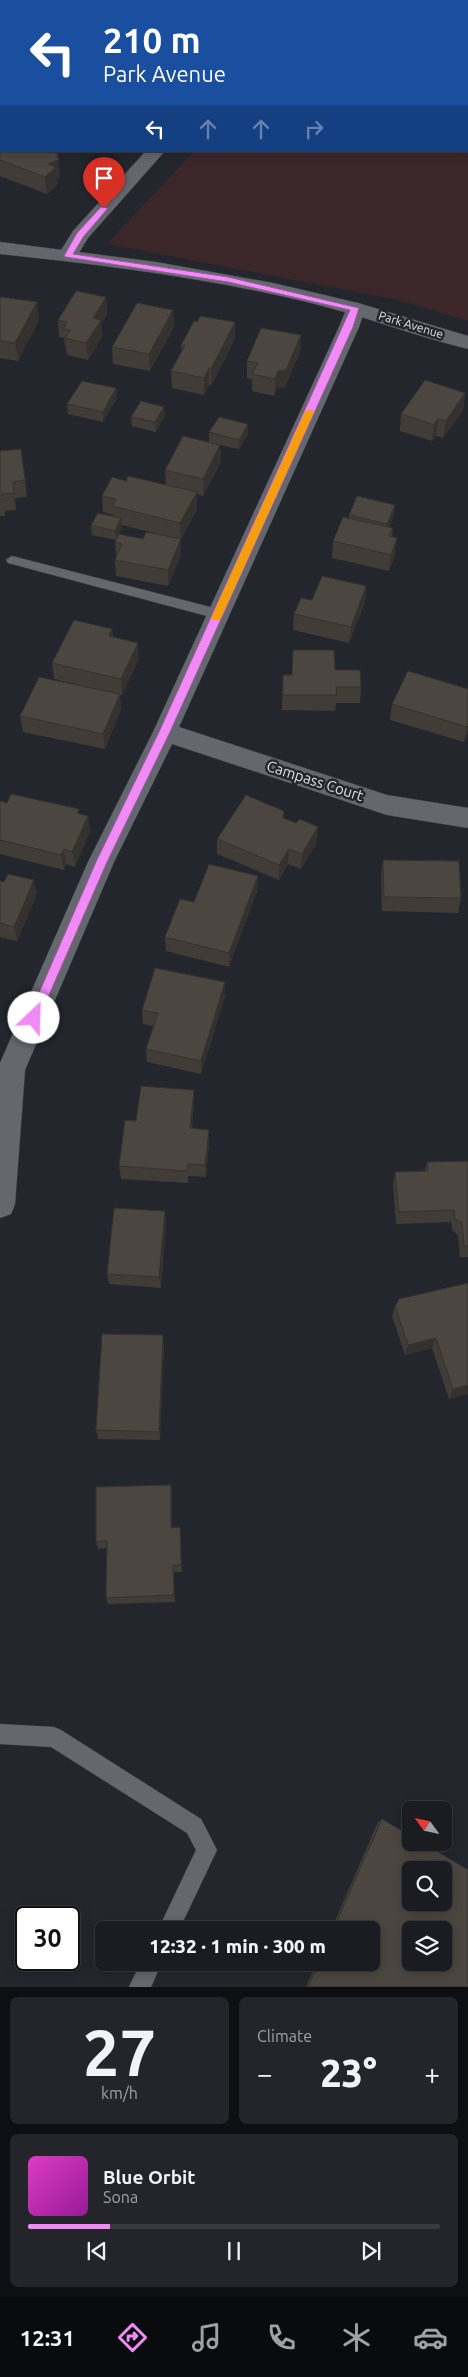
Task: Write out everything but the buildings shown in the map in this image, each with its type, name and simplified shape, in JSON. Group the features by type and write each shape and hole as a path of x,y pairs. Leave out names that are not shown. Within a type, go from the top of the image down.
{"street":[{"path":"68,256 80,235 155,152"},
{"name":"Park Avenue","path":"0,248 68,256 228,280 355,308 468,343"},
{"path":"0,1204 11,1070 101,862 164,732 345,336 355,308"},
{"name":"Campass Court","path":"164,732 387,805 468,818"}],"lane":[{"path":"12,560 218,614"},
{"path":"0,1734 54,1737 194,1826 207,1850 172,1921"},
{"path":"140,1987 148,1971"}],"shaded area":[{"path":"193,152 468,152 468,321 394,299 107,244"}],"slow traffic":[{"path":"216,618 310,412"}],"route":[{"path":"34,1018 101,862 164,732 349,327 355,308 228,280 115,261 68,256 80,235 104,208"}]}
